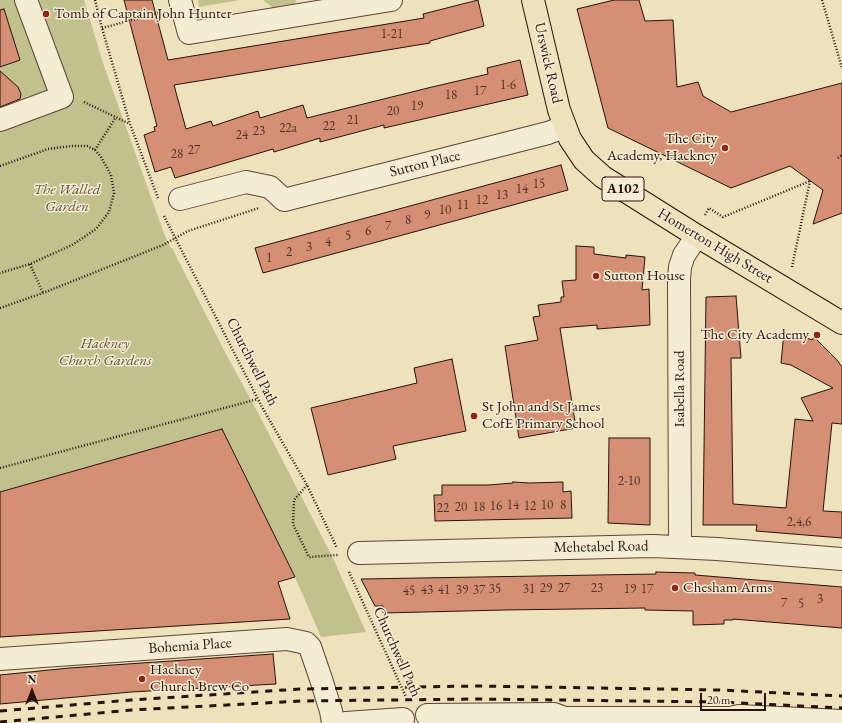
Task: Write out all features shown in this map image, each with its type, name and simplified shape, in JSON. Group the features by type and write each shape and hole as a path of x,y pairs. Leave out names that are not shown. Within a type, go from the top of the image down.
{"highway":[{"name":"Urswick Road","path":"533,0 564,127"},
{"name":"Homerton High Street","path":"564,127 576,150 584,160 603,177 700,227 842,322"}],"street":[{"path":"0,120 62,97 26,0"},
{"path":"181,4 189,33 391,0"},
{"name":"Sutton Place","path":"167,203 246,182 270,187 284,200 548,133 564,127"},
{"name":"Isabella Road","path":"680,547 679,279 680,267 684,255 700,227"},
{"name":"Mehetabel Road","path":"349,558 540,548 680,547 842,559"},
{"name":"Bohemia Place","path":"0,659 286,639 306,643 310,648 337,719"},
{"path":"337,719 406,711"},
{"path":"427,715 554,714 565,718 730,718 739,716 842,721"}],"path":[{"name":"Churchwell Path","path":"95,0 130,124 167,203 167,223 258,399 349,558 406,711"},
{"path":"822,0 842,68"},
{"path":"102,28 181,4"},
{"path":"62,97 71,97 130,124"},
{"path":"95,150 116,117"},
{"path":"0,166 48,149 71,146 87,146 95,150 101,157 111,175 114,193 109,212 96,229 72,245 30,264 0,273"},
{"path":"838,158 842,155"},
{"path":"700,227 709,208 723,217 810,181 792,267"},
{"path":"0,308 43,293 164,245 188,231 263,208"},
{"path":"30,264 43,293"},
{"path":"0,468 258,399"},
{"path":"307,485 294,500 293,524 308,557 349,558"}],"green space":[{"name":"Hackney Church Gardens","path":"0,0 84,0 103,63 165,236 332,556 366,632 321,637 295,577 222,429 0,492"},
{"path":"198,0 240,0 199,7"},
{"path":"263,0 296,0 295,4 290,9 277,11"}],"building":[{"path":"124,0 152,0 168,60 424,18 423,14 478,0 484,26 430,41 430,43 174,85 186,129 211,121 213,126 258,111 260,118 303,105 307,118 488,74 487,68 520,60 528,95 384,128 384,125 320,142 320,138 274,152 273,149 175,178 171,167 155,172 144,135 155,131 154,127 157,126"},
{"path":"614,0 639,0 645,21 673,20 677,87 698,82 703,96 731,112 842,83 842,213 813,224 823,190 790,166 731,188 608,128 577,9"},
{"path":"4,9 20,60 0,67 0,10"},
{"path":"0,71 18,87 21,94 20,99 0,107"},
{"path":"561,165 568,190 263,273 255,248"},
{"path":"576,246 594,247 594,254 626,258 626,255 645,257 642,290 649,289 650,325 597,329 597,325 560,328 576,428 519,438 505,346 538,340 533,317 540,316 538,305 561,302 561,297 564,297 562,281 576,280"},
{"path":"736,296 741,358 731,358 733,504 786,508 795,419 813,421 801,398 833,388 791,365 781,363 784,332 799,335 812,340 814,337 842,367 842,424 832,423 823,511 842,512 842,538 756,531 757,525 703,525 706,297"},
{"path":"452,359 466,431 393,446 396,459 328,475 311,408 417,383 414,368"},
{"path":"222,429 295,577 278,582 290,619 0,637 0,492"},
{"path":"609,438 650,438 650,525 608,523"},
{"path":"513,482 563,482 563,492 571,491 572,518 435,521 434,495 442,495 442,485 488,485"},
{"path":"656,572 695,573 695,575 842,587 842,628 733,619 724,620 724,624 693,625 693,611 645,610 645,608 383,613 383,606 375,606 361,579 656,574"},
{"path":"273,654 276,684 131,692 0,704 0,675 69,668"}],"railway":[{"path":"0,711 131,700 300,689 476,686 720,690 842,696"},
{"path":"0,722 132,710 301,701 475,699 720,702 842,708"}],"place":[{"name":"Tomb of Captain John Hunter","path":"46,14"},
{"name":"The City Academy, Hackney","path":"725,148"},
{"name":"Sutton House","path":"596,276"},
{"name":"The City Academy","path":"817,335"},
{"name":"St John and St James CofE Primary School","path":"474,416"},
{"name":"Chesham Arms","path":"675,588"},
{"name":"Hackney Church Brew Co","path":"142,679"}],"park label":[{"name":"The Walled Garden","path":"67,198"}]}
